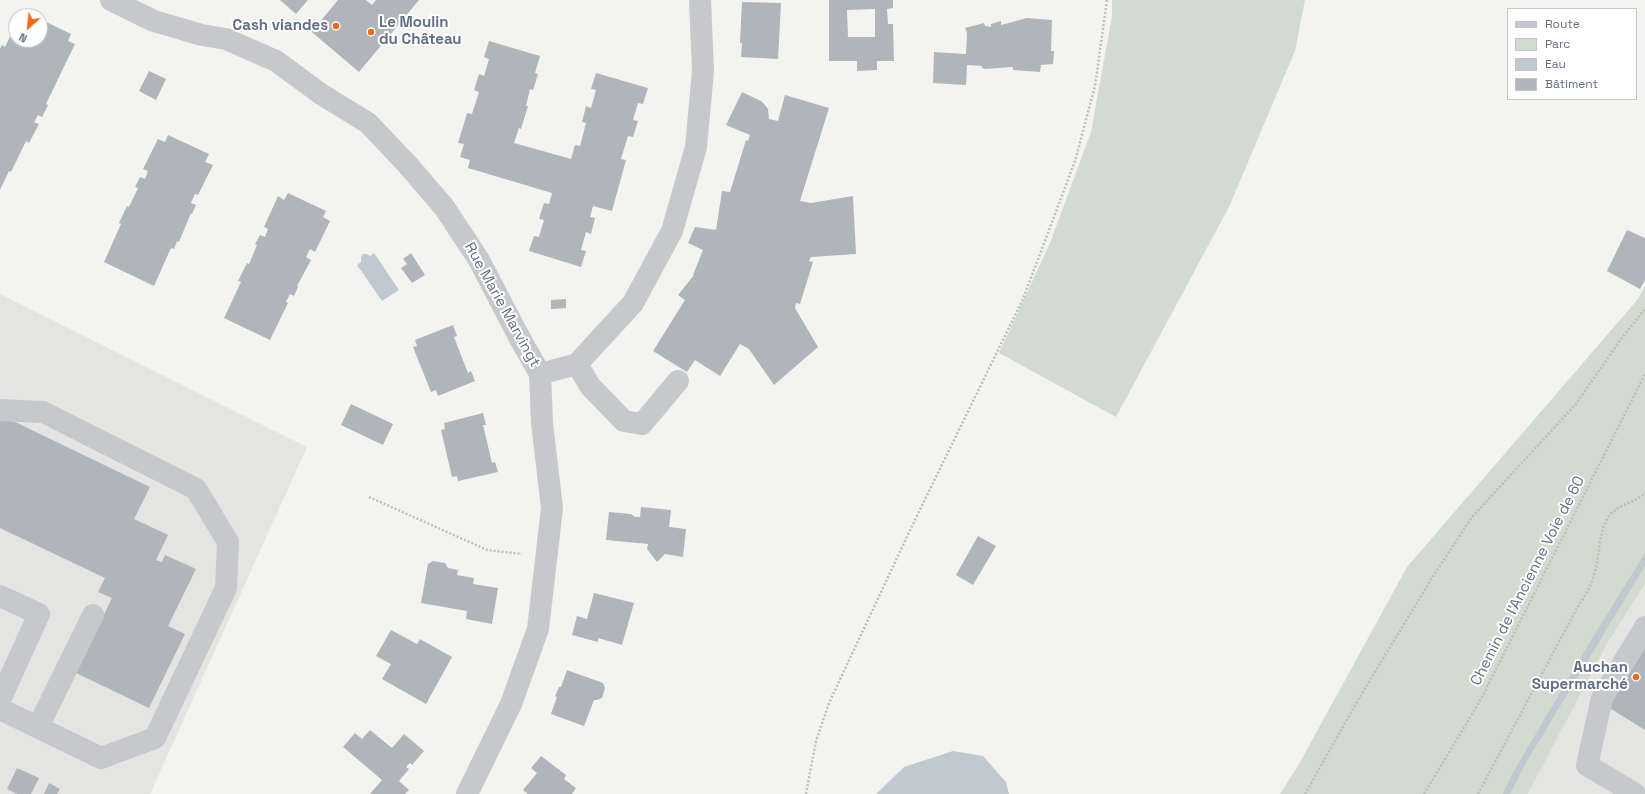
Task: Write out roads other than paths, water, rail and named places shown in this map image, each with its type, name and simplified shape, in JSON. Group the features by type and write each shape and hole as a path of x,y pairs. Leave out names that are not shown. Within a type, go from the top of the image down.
{"street":[{"name":"Rue Marie Marvingt","path":"111,0 154,21 202,35 226,39 276,61 321,94 368,123 407,164 444,207 479,260 518,336 540,374 542,423 552,508 538,629 511,704 466,794"},
{"path":"540,374 577,364 633,303 672,231 696,147 703,71 700,0"},
{"path":"577,364 590,386 624,420 642,424 678,381"},
{"path":"0,410 43,412 196,490 228,542 226,588 155,738 101,758 0,709"},
{"path":"0,596 39,614 0,700"},
{"path":"38,727 93,615"},
{"path":"1635,794 1587,765 1602,698 1645,627"}],"water":[{"path":"374,253 399,290 382,301 357,265 361,262 361,257 363,254 370,256"},
{"path":"1645,553 1645,566 1527,761 1510,794 1503,794 1511,776 1588,645"},
{"path":"953,751 983,756 1006,782 1009,794 876,794 904,767"}],"place":[{"name":"Cash viandes","path":"336,26"},
{"name":"Le Moulin du Château","path":"371,32"},
{"name":"Auchan Supermarché","path":"1636,677"}]}
